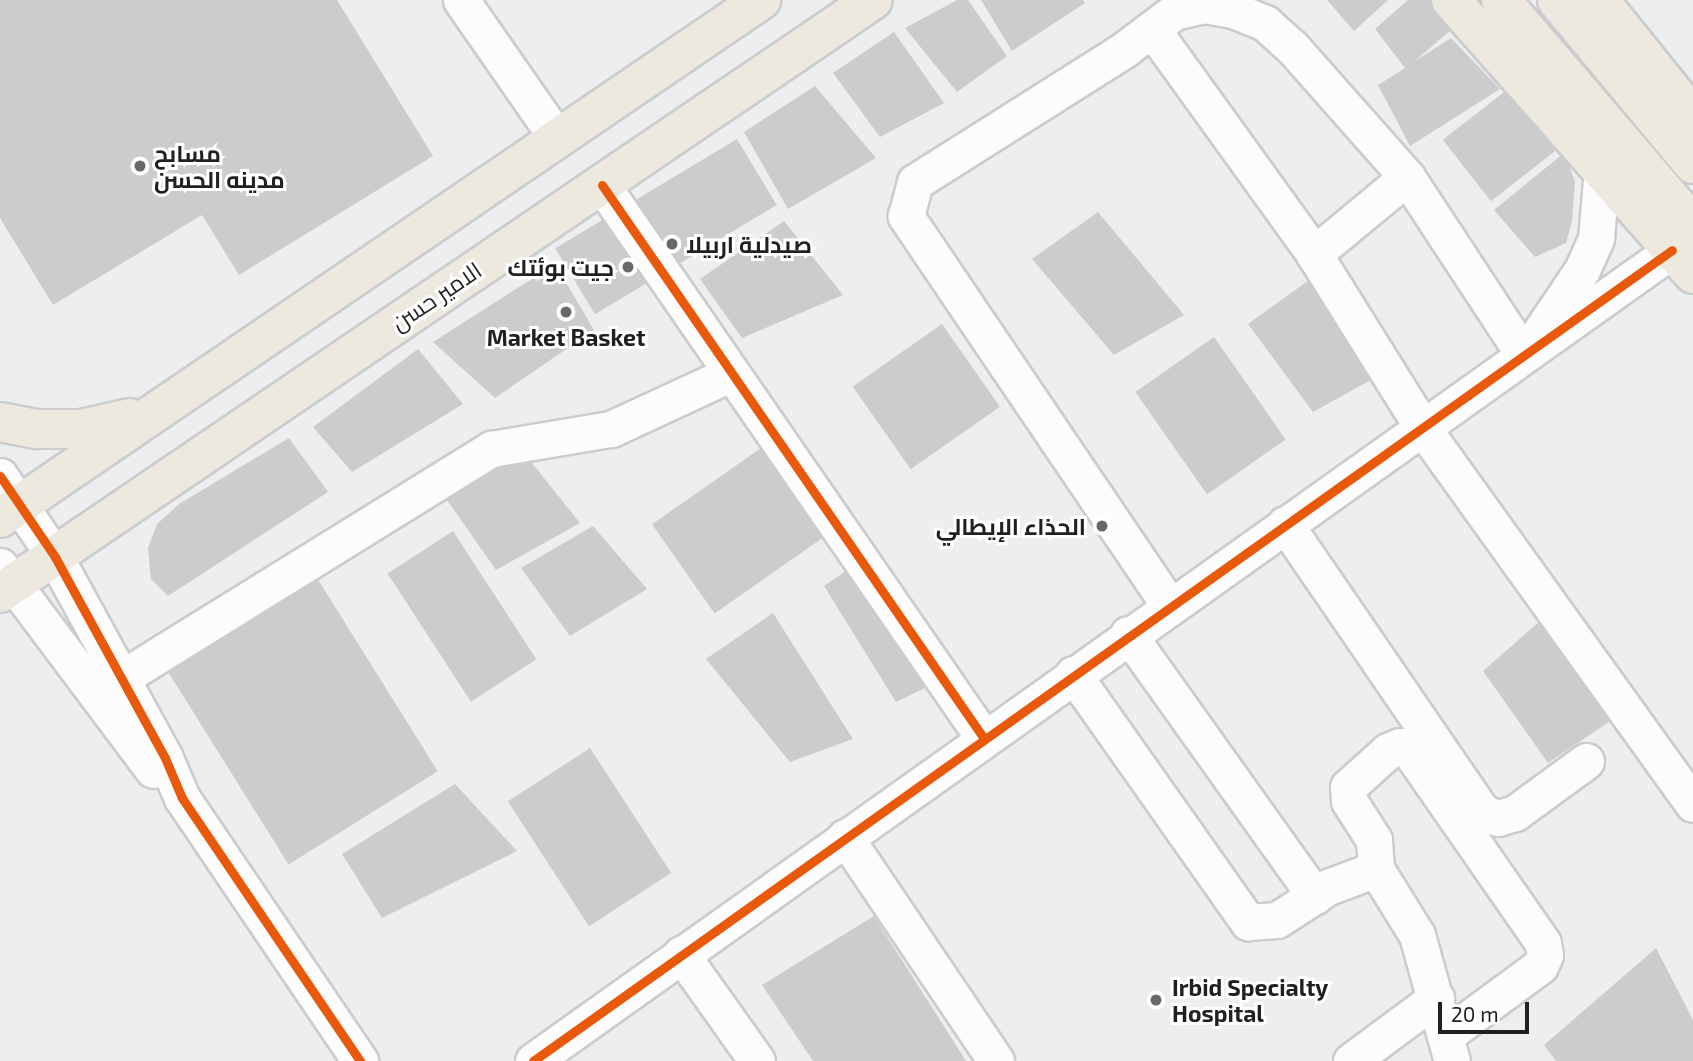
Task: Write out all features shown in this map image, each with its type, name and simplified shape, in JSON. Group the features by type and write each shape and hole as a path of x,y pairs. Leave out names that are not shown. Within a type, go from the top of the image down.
{"main road":[{"path":"6,500 165,404 761,0"},
{"name":"الامير حسن","path":"4,582 55,557 873,0"},
{"path":"1451,0 1602,170 1686,250"},
{"path":"1501,0 1686,250"},
{"path":"1557,0 1693,164"},
{"path":"1599,0 1693,117"},
{"path":"0,422 37,429 81,429 124,421 165,404"}],"street":[{"path":"473,3 557,138"},
{"path":"1169,605 906,216 915,182 1152,29 1174,12 1204,5 1233,10 1265,23 1407,177 1524,355"},
{"path":"1152,29 1314,254 1422,427 1693,804"},
{"path":"1524,355 1561,304 1596,238 1602,170"},
{"path":"1314,254 1407,177"},
{"path":"602,185 983,737"},
{"path":"533,1061 983,737 1524,355 1686,250"},
{"path":"120,679 491,449 611,429 732,373"},
{"path":"6,500 55,557 165,758 182,798 360,1061"},
{"path":"1285,524 1482,812 1498,818 1516,813 1586,761"},
{"path":"4,582 150,767 182,798"},
{"path":"1128,634 1315,896"},
{"path":"1073,674 1248,922 1277,920 1315,896 1376,869"},
{"path":"1400,746 1411,753 1543,943 1545,955 1540,966 1449,1049 1417,935 1376,869 1374,840 1349,801 1348,786 1388,751 1400,746"},
{"path":"845,837 996,1061"},
{"path":"681,954 757,1061"},
{"path":"1351,1061 1436,998"}],"building":[{"path":"0,0 337,0 433,156 239,275 202,215 53,305 0,218"},
{"path":"957,0 968,0 1007,56 957,92 905,28"},
{"path":"981,0 1083,0 1085,3 1012,51"},
{"path":"1327,0 1388,0 1354,31"},
{"path":"1408,0 1440,0 1459,23 1415,61 1451,38 1500,89 1410,146 1378,85 1405,68 1375,29"},
{"path":"894,32 944,103 880,137 833,73"},
{"path":"1513,85 1561,146 1491,201 1443,140"},
{"path":"815,86 876,158 788,209 744,132"},
{"path":"737,139 777,205 595,314 555,248"},
{"path":"1564,153 1575,181 1572,221 1566,243 1535,257 1494,210"},
{"path":"1098,212 1184,315 1114,355 1032,259"},
{"path":"784,221 843,295 742,338 700,279"},
{"path":"555,264 594,330 495,398 433,342"},
{"path":"1309,280 1371,380 1313,412 1248,324"},
{"path":"942,324 1000,407 911,469 853,387"},
{"path":"1214,337 1286,439 1207,494 1135,392"},
{"path":"418,349 463,404 352,472 313,427"},
{"path":"289,438 328,492 168,596 151,579 148,548 157,524 179,504"},
{"path":"761,448 824,537 715,614 652,524"},
{"path":"524,453 580,523 496,570 447,500"},
{"path":"593,526 647,589 570,636 521,568"},
{"path":"453,531 536,659 471,702 388,573"},
{"path":"846,571 927,687 896,702 824,586"},
{"path":"317,578 438,771 289,865 168,671"},
{"path":"773,613 853,739 790,762 706,659"},
{"path":"1548,614 1612,720 1548,763 1483,671"},
{"path":"590,748 671,873 589,926 508,801"},
{"path":"455,784 517,851 382,918 342,854"},
{"path":"874,916 966,1061 813,1061 762,985"},
{"path":"1656,948 1693,1020 1693,1061 1556,1061 1544,1045"}],"cycle path":[{"path":"602,185 983,737"},
{"path":"533,1061 1672,250"},
{"path":"0,476 55,557 165,758 182,798 360,1061"}],"place":[{"name":"مسابح مدينه الحسن","path":"140,166"},
{"name":"صيدلية اربيلا","path":"672,244"},
{"name":"جيت بوئتك","path":"628,267"},
{"name":"Market Basket","path":"566,312"},
{"name":"الحذاء الإيطالي","path":"1102,526"},
{"name":"Irbid Specialty Hospital","path":"1156,1000"}]}
